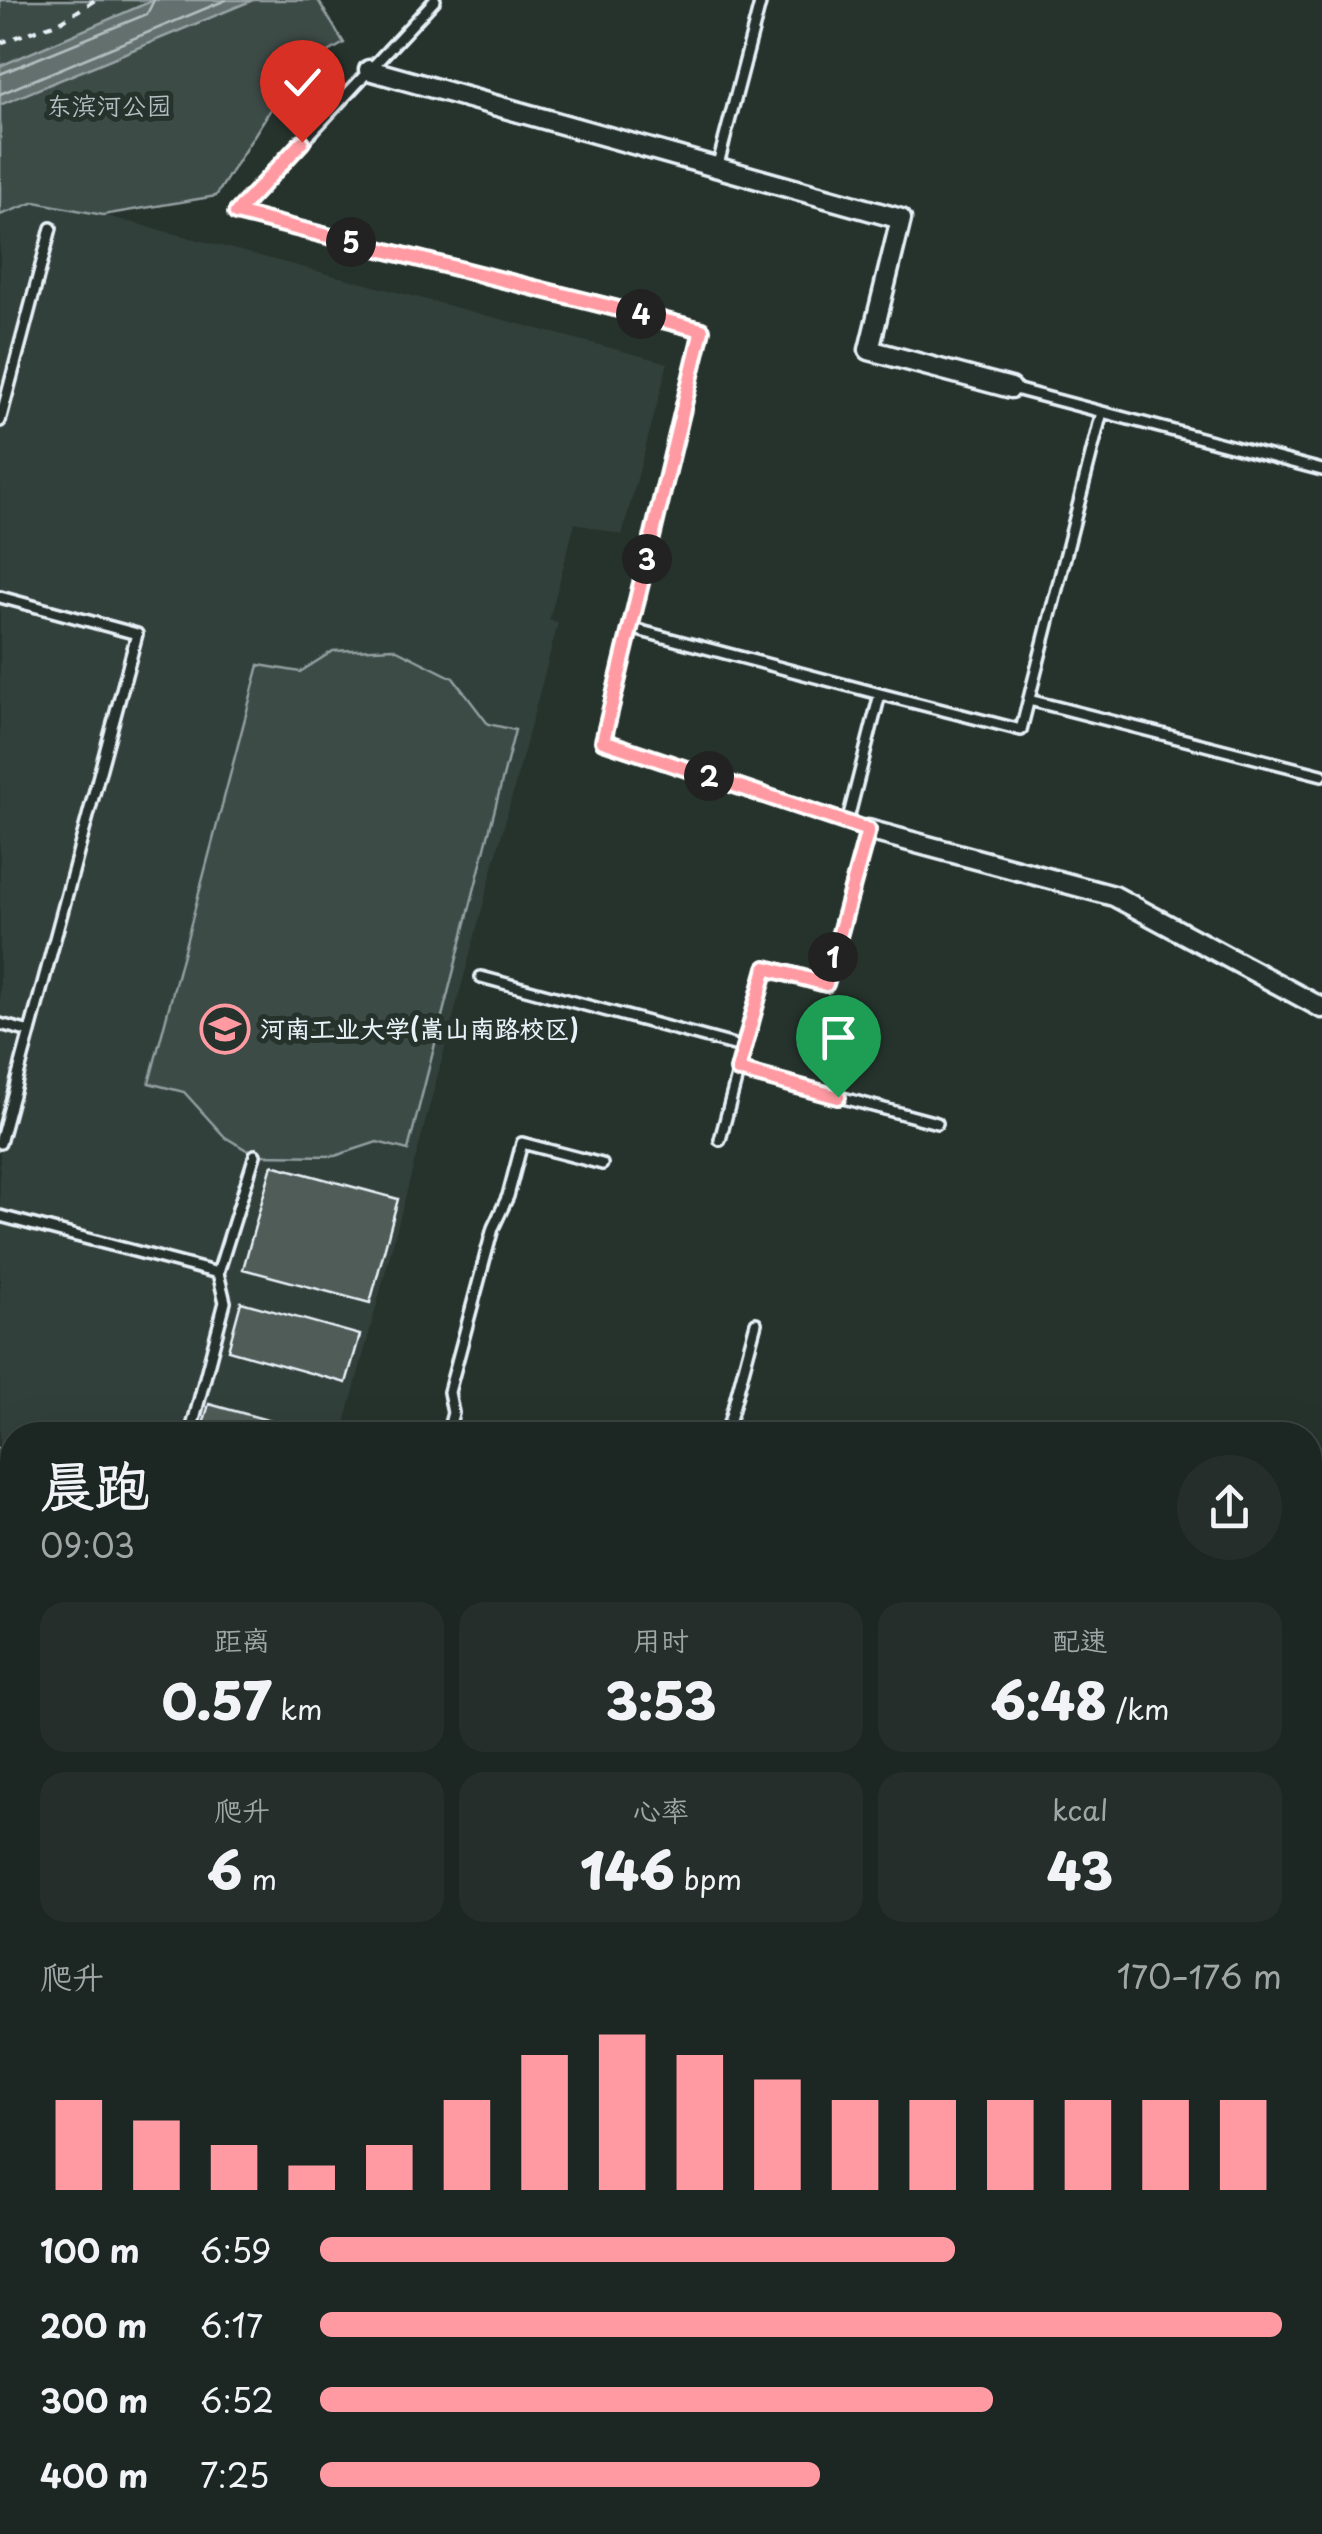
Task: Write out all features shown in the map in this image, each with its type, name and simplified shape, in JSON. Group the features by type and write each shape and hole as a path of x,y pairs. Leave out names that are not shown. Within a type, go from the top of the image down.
{"street":[{"path":"369,70 901,219 869,350 1012,388"},
{"path":"868,830 1114,896 1322,1008"}],"lane":[{"path":"435,0 236,213 702,330 603,741 868,830 826,984 766,968 720,1140"},
{"path":"717,168 761,0"},
{"path":"0,421 50,228"},
{"path":"1012,388 1322,470"},
{"path":"640,631 1021,730 1102,412"},
{"path":"0,596 136,634 0,1143"},
{"path":"847,823 880,694"},
{"path":"1029,700 1322,775"},
{"path":"481,976 745,1048"},
{"path":"0,1024 30,1032"},
{"path":"738,1070 937,1124"},
{"path":"451,1422 449,1392 493,1228 508,1196 522,1143 602,1164"},
{"path":"193,1422 225,1302 218,1273 255,1155"},
{"path":"0,1216 218,1273"},
{"path":"729,1422 756,1323"},
{"path":"64,2534 77,2534"}],"path":[{"path":"0,43 62,21 95,0"}],"shaded area":[{"name":"河南工业大学(嵩山南路校区)","path":"35,202 103,215 668,363 622,535 575,523 549,620 558,623 345,1422 0,1422 0,215"}],"green space":[{"name":"东滨河公园","path":"0,0 318,0 344,43 294,72 216,196 103,215 35,202 0,215"},
{"path":"393,648 453,678 488,724 515,730 408,1150 377,1142 335,1156 255,1155 225,1137 184,1092 149,1083 259,665 300,672 333,651"}],"water":[{"path":"154,0 253,0 0,105 0,66"}],"building":[{"path":"272,1165 398,1199 370,1303 243,1269"},
{"path":"241,1302 360,1335 346,1383 228,1350"},
{"path":"209,1404 275,1422 204,1422"}],"place":[{"name":"河南工业大学(嵩山南路校区)","path":"225,1029"}],"route":[{"path":"302,142 236,213 702,330 603,741 868,830 826,984 766,968 738,1070 838,1097"}]}
